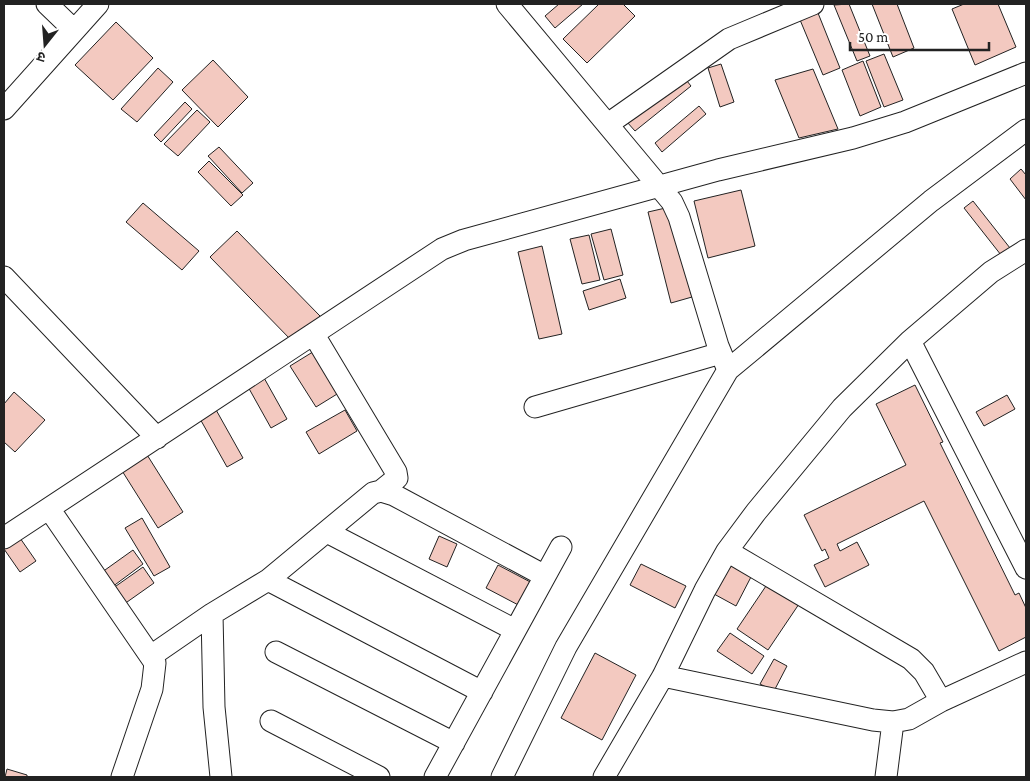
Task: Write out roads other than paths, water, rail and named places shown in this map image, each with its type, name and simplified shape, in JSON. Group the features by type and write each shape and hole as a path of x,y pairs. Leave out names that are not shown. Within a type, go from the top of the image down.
{"street":[{"path":"47,4 74,30"},
{"path":"4,109 98,4"},
{"path":"507,4 661,187 679,217 724,362"},
{"path":"608,124 729,39 813,4"},
{"path":"4,538 50,510 442,249 464,240 718,170 853,138 905,122 1026,73"},
{"path":"502,777 566,647 724,362 931,201 1026,130"},
{"path":"604,777 663,676 705,590 727,551 756,512 842,408 910,341 992,272 1024,257"},
{"path":"4,278 157,438"},
{"path":"151,656 212,614 268,580 374,493 381,491 397,478 396,472 314,335"},
{"path":"910,341 1026,568"},
{"path":"535,407 724,362"},
{"path":"381,491 394,495 545,576"},
{"path":"50,510 155,663 152,689 122,777"},
{"path":"327,532 515,630"},
{"path":"435,777 561,547"},
{"path":"727,551 911,659 924,672 941,701"},
{"path":"268,580 482,692"},
{"path":"212,614 214,707 221,777"},
{"path":"276,652 454,743"},
{"path":"663,676 874,720 893,722 909,719 941,701 1026,662"},
{"path":"270,721 379,777"},
{"path":"886,777 893,722"}]}
